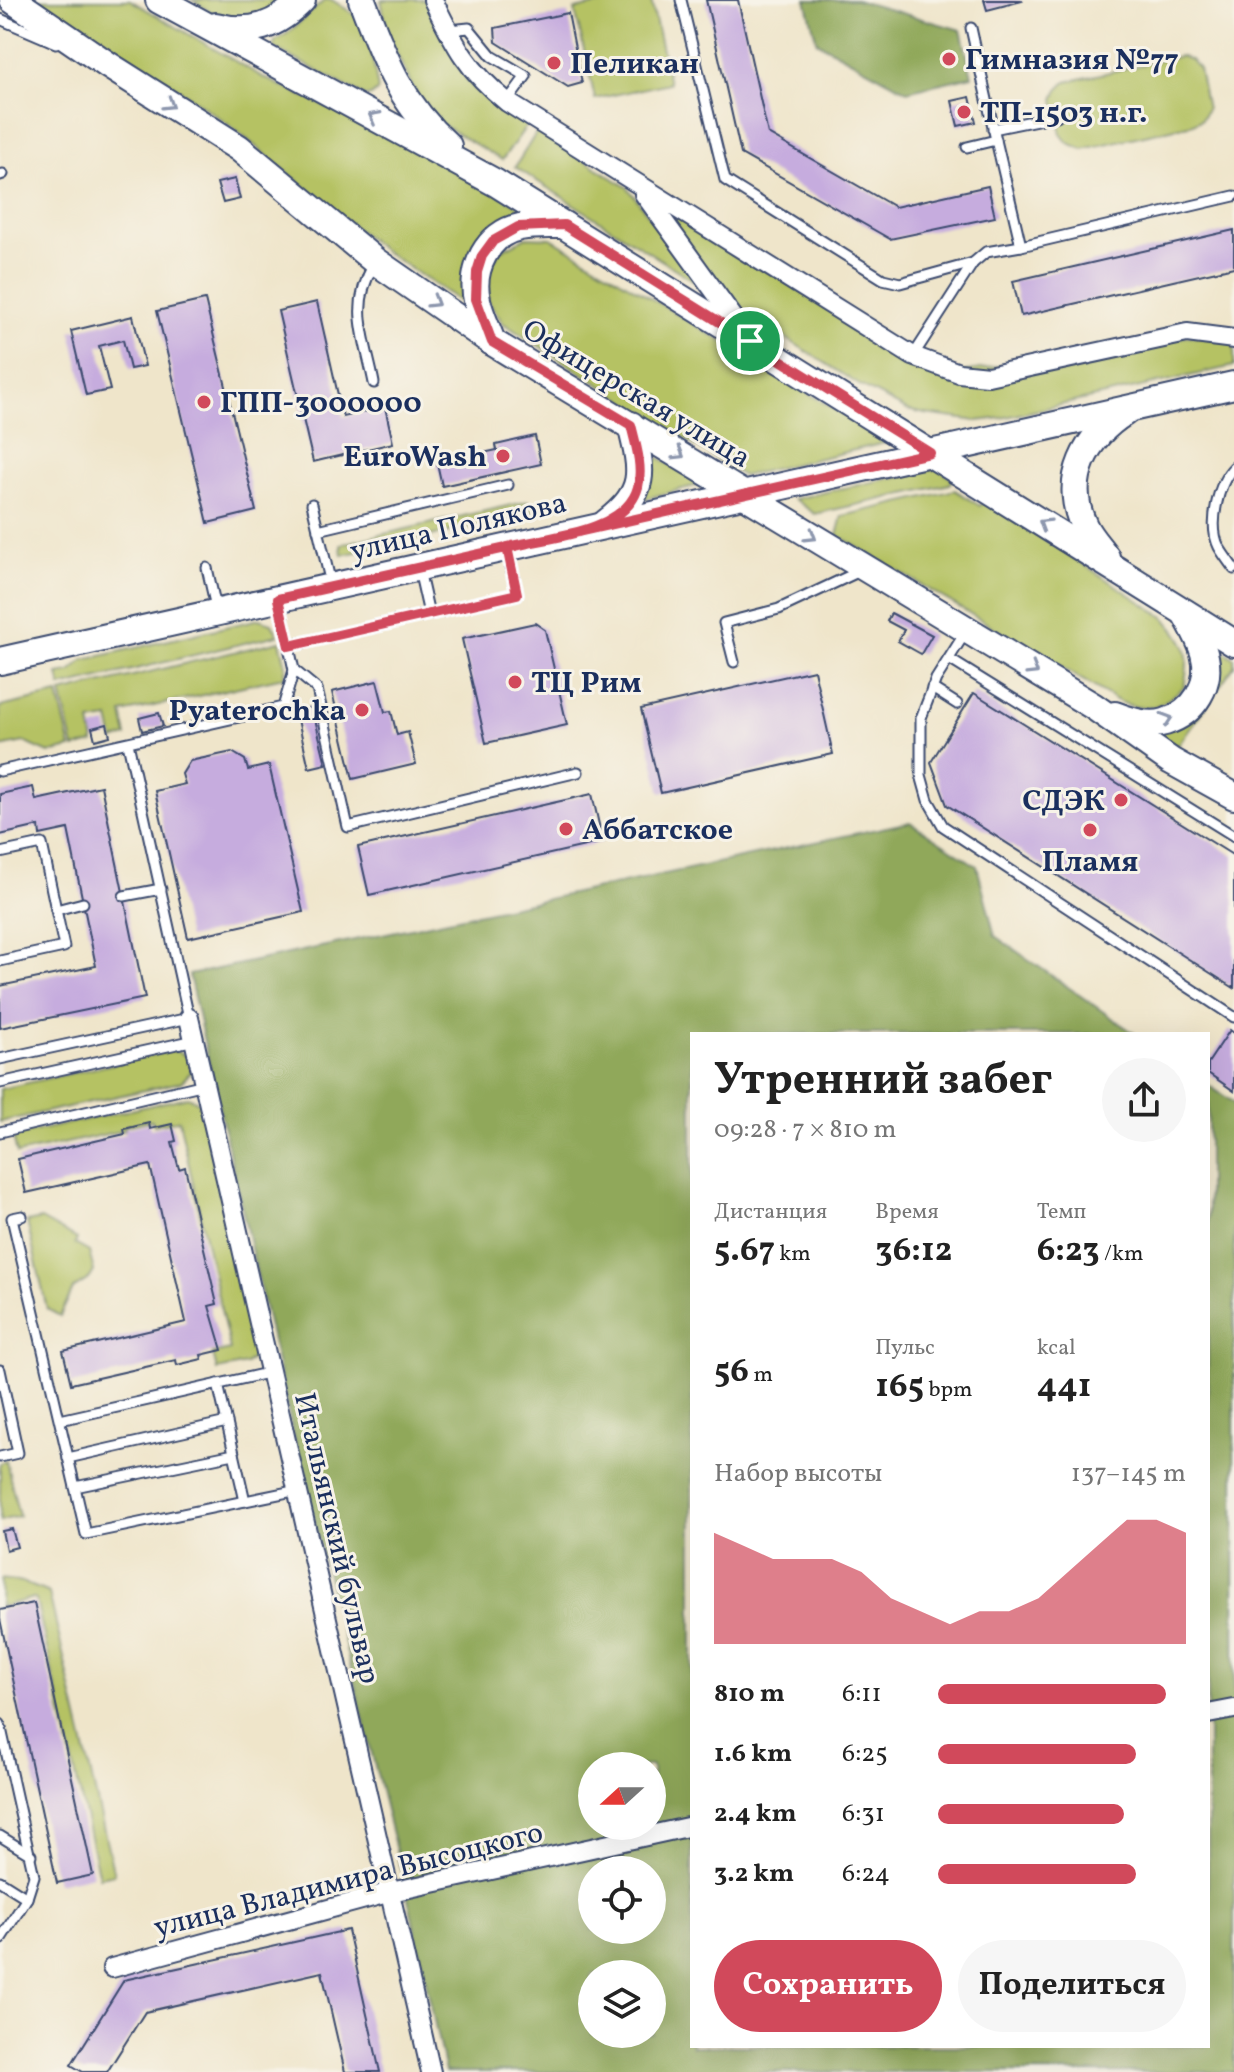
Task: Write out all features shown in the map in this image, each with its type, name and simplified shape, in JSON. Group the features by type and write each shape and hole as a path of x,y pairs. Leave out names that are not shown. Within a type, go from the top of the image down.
{"main road":[{"path":"159,0 477,172 1234,643"},
{"path":"197,21 238,32 264,27 294,9 302,0"},
{"path":"362,0 393,76 424,124 477,172"},
{"name":"Офицерская улица","path":"21,4 108,65 239,148 375,261 492,342 1093,706 1171,761 1234,796"},
{"path":"492,342 476,299 477,272 482,256 493,241 518,227 564,225"},
{"name":"улица Полякова","path":"0,661 1234,385"},
{"path":"1112,566 1083,525 1076,495 1078,474 1082,454 1106,424 1131,407"},
{"path":"603,525 626,507 638,489 640,459 631,425"},
{"path":"1093,706 1132,722 1163,723 1190,709 1205,685 1205,656 1196,632 1182,609"}],"street":[{"path":"433,0 465,62 480,81 507,102 913,356 959,373 988,376 1187,333 1234,339"},
{"path":"639,186 750,341"},
{"name":"Итальянский бульвар","path":"189,1018 431,2072"},
{"path":"1210,1714 1234,1709"},
{"name":"улица Владимира Высоцкого","path":"112,1968 391,1892 690,1826"}],"lane":[{"path":"681,0 725,180 883,279 900,283 973,263"},
{"path":"0,19 108,65"},
{"path":"448,30 469,28 492,56 526,76 507,102"},
{"path":"971,28 1021,246"},
{"path":"967,147 995,134 1057,116"},
{"path":"913,356 973,263 986,252 1234,196"},
{"path":"374,383 359,307 363,283 375,261"},
{"path":"1234,467 1223,478 1214,520 1217,544 1234,569"},
{"path":"318,530 508,485"},
{"path":"312,504 332,587"},
{"path":"289,646 517,594 507,547"},
{"path":"418,567 429,614"},
{"path":"207,568 217,612"},
{"path":"734,662 724,623 779,609 865,569"},
{"path":"0,771 283,707 294,670 278,599"},
{"path":"966,630 932,688 921,718 921,775 928,800 943,826 1234,1017"},
{"path":"949,659 1234,836"},
{"path":"294,670 317,689 348,827 578,772"},
{"path":"932,688 957,704"},
{"path":"0,1059 189,1018 128,743"},
{"path":"0,853 42,844 64,947 0,961"},
{"path":"124,896 161,889"},
{"path":"56,910 83,903"},
{"path":"0,1083 195,1040"},
{"path":"0,1132 205,1084"},
{"path":"22,1216 12,1218 86,1534 298,1490"},
{"path":"0,1370 18,1453 0,1457"},
{"path":"60,1420 272,1372"},
{"path":"218,1384 245,1501"},
{"path":"68,1458 227,1422"},
{"path":"75,1487 234,1454"},
{"path":"0,1724 34,1876 27,1898 0,1940"},
{"path":"0,1836 31,1855"},
{"path":"0,1881 27,1898"}],"green space":[{"path":"39,0 130,0 266,79 424,151 527,211 466,305 381,249 232,127 163,78"},
{"path":"192,0 292,0 270,16 220,18"},
{"path":"325,0 332,0 366,22 378,90 371,96 366,97 274,48 275,41"},
{"path":"381,0 427,0 468,81 490,102 528,124 502,160 426,115 389,38"},
{"path":"622,0 651,0 669,83 595,99 575,10"},
{"path":"806,0 856,0 961,30 972,76 907,91 817,42"},
{"path":"1180,56 1191,60 1199,69 1207,109 1202,119 1193,124 1083,149 1068,143 1061,134 1054,99 1066,82"},
{"path":"538,130 628,188 702,286 515,167"},
{"path":"662,207 943,375 1190,336 1234,342 1234,366 1002,418 977,421 907,410 861,386 748,314 724,293"},
{"path":"526,237 551,238 889,442 743,476 503,323 488,301 488,270 500,251"},
{"path":"658,457 702,484 640,500"},
{"path":"937,468 953,479 950,484 815,514 794,499"},
{"path":"955,490 980,506 985,500 1164,617 1186,649 1184,687 1168,699 1147,708 1120,702 837,535 842,516"},
{"path":"529,501 533,514 342,555 341,545 345,543"},
{"path":"259,619 272,623 278,635 61,687 58,674 70,672 84,660"},
{"path":"280,641 286,666 284,677 122,713 127,736 114,740 109,719 90,722 94,743 74,748 61,693"},
{"path":"1217,647 1234,658 1234,666 1175,750 1149,733 1213,670"},
{"path":"58,694 71,748 49,753 24,742 0,747 0,707"},
{"path":"910,822 977,866 995,936 1132,1032 690,1032 690,2048 1210,2048 1210,1086 1234,1103 1234,2072 445,2072 411,1911 300,1464 189,975"},
{"path":"172,1051 184,1055 190,1063 191,1072 181,1082 0,1122 0,1089"},
{"path":"188,1097 199,1102 257,1354 246,1364 217,1370 213,1354 230,1350 179,1120 154,1125 152,1120 125,1126 125,1130 17,1154 13,1136"},
{"path":"41,1219 77,1239 75,1244 89,1252 94,1271 90,1278 73,1289 60,1316 47,1309 27,1222"},
{"path":"6,1461 19,1516 0,1521 0,1463"},
{"path":"1,1579 22,1582 49,1593 114,1874 99,1877 36,1600 33,1598 0,1607"}],"building":[{"path":"706,0 738,0 768,134 895,207 988,186 995,217 890,239 741,154"},
{"path":"984,0 1021,0 1022,1 987,10"},
{"name":"Пеликан","path":"568,13 582,83 568,87 496,42 495,28"},
{"name":"ТП-1503 н.г.","path":"970,97 976,122 958,126 952,101"},
{"path":"235,179 240,199 223,203 217,183"},
{"path":"1234,230 1234,267 1021,316 1013,281"},
{"name":"ГПП-3000000","path":"205,300 256,511 208,523 157,311"},
{"path":"317,302 343,417 385,407 393,443 313,462 278,311"},
{"path":"133,316 145,366 130,369 123,340 99,346 110,390 86,395 71,331"},
{"name":"EuroWash","path":"535,436 541,464 442,486 437,463 497,450 496,445"},
{"path":"891,613 932,635 921,654 898,641 904,630 887,621"},
{"name":"ТЦ Рим","path":"535,623 545,630 567,725 486,743 462,639"},
{"path":"814,670 833,754 661,793 641,709"},
{"path":"377,681 385,712 391,711 397,735 408,732 416,764 353,779 332,692"},
{"name":"Пламя","path":"974,693 1234,856 1234,988 947,805 931,762"},
{"path":"312,707 326,764 309,768 296,711"},
{"path":"159,713 163,726 142,731 139,718"},
{"path":"107,724 110,736 95,740 92,728"},
{"path":"232,752 245,760 248,770 269,765 303,912 188,938 155,791 185,784 182,774 190,761"},
{"path":"101,786 145,998 0,1028 0,986 96,966 68,829 40,835 39,826 0,835 0,794 33,787 36,800"},
{"path":"592,794 603,842 369,895 358,847"},
{"path":"1230,1030 1234,1033 1234,1091 1210,1074 1210,1060"},
{"path":"149,1123 150,1129 172,1124 176,1141 172,1142 179,1169 185,1167 217,1304 209,1306 222,1350 177,1365 176,1360 71,1384 63,1351 186,1322 150,1165 26,1193 18,1159 125,1134 124,1129"},
{"path":"12,1529 17,1547 6,1550 2,1531"},
{"path":"34,1603 93,1875 57,1883 0,1619 0,1610"},
{"path":"348,1930 380,2072 345,2072 322,1972 145,2012 107,2072 83,2072 71,2065 124,1980"}],"place":[{"name":"Гимназия №77","path":"949,59"},
{"name":"Пеликан","path":"554,63"},
{"name":"ТП-1503 н.г.","path":"964,112"},
{"name":"ГПП-3000000","path":"204,402"},
{"name":"EuroWash","path":"503,456"},
{"name":"ТЦ Рим","path":"515,682"},
{"name":"Pyaterochka","path":"362,710"},
{"name":"СДЭК","path":"1121,800"},
{"name":"Аббатское","path":"566,829"},
{"name":"Пламя","path":"1090,830"}],"route":[{"path":"750,341 564,225 518,227 493,241 482,256 477,272 476,299 492,342 631,425 640,459 638,489 626,507 603,525 507,547 517,594 289,646 278,599 603,525 930,453 750,341"}]}
